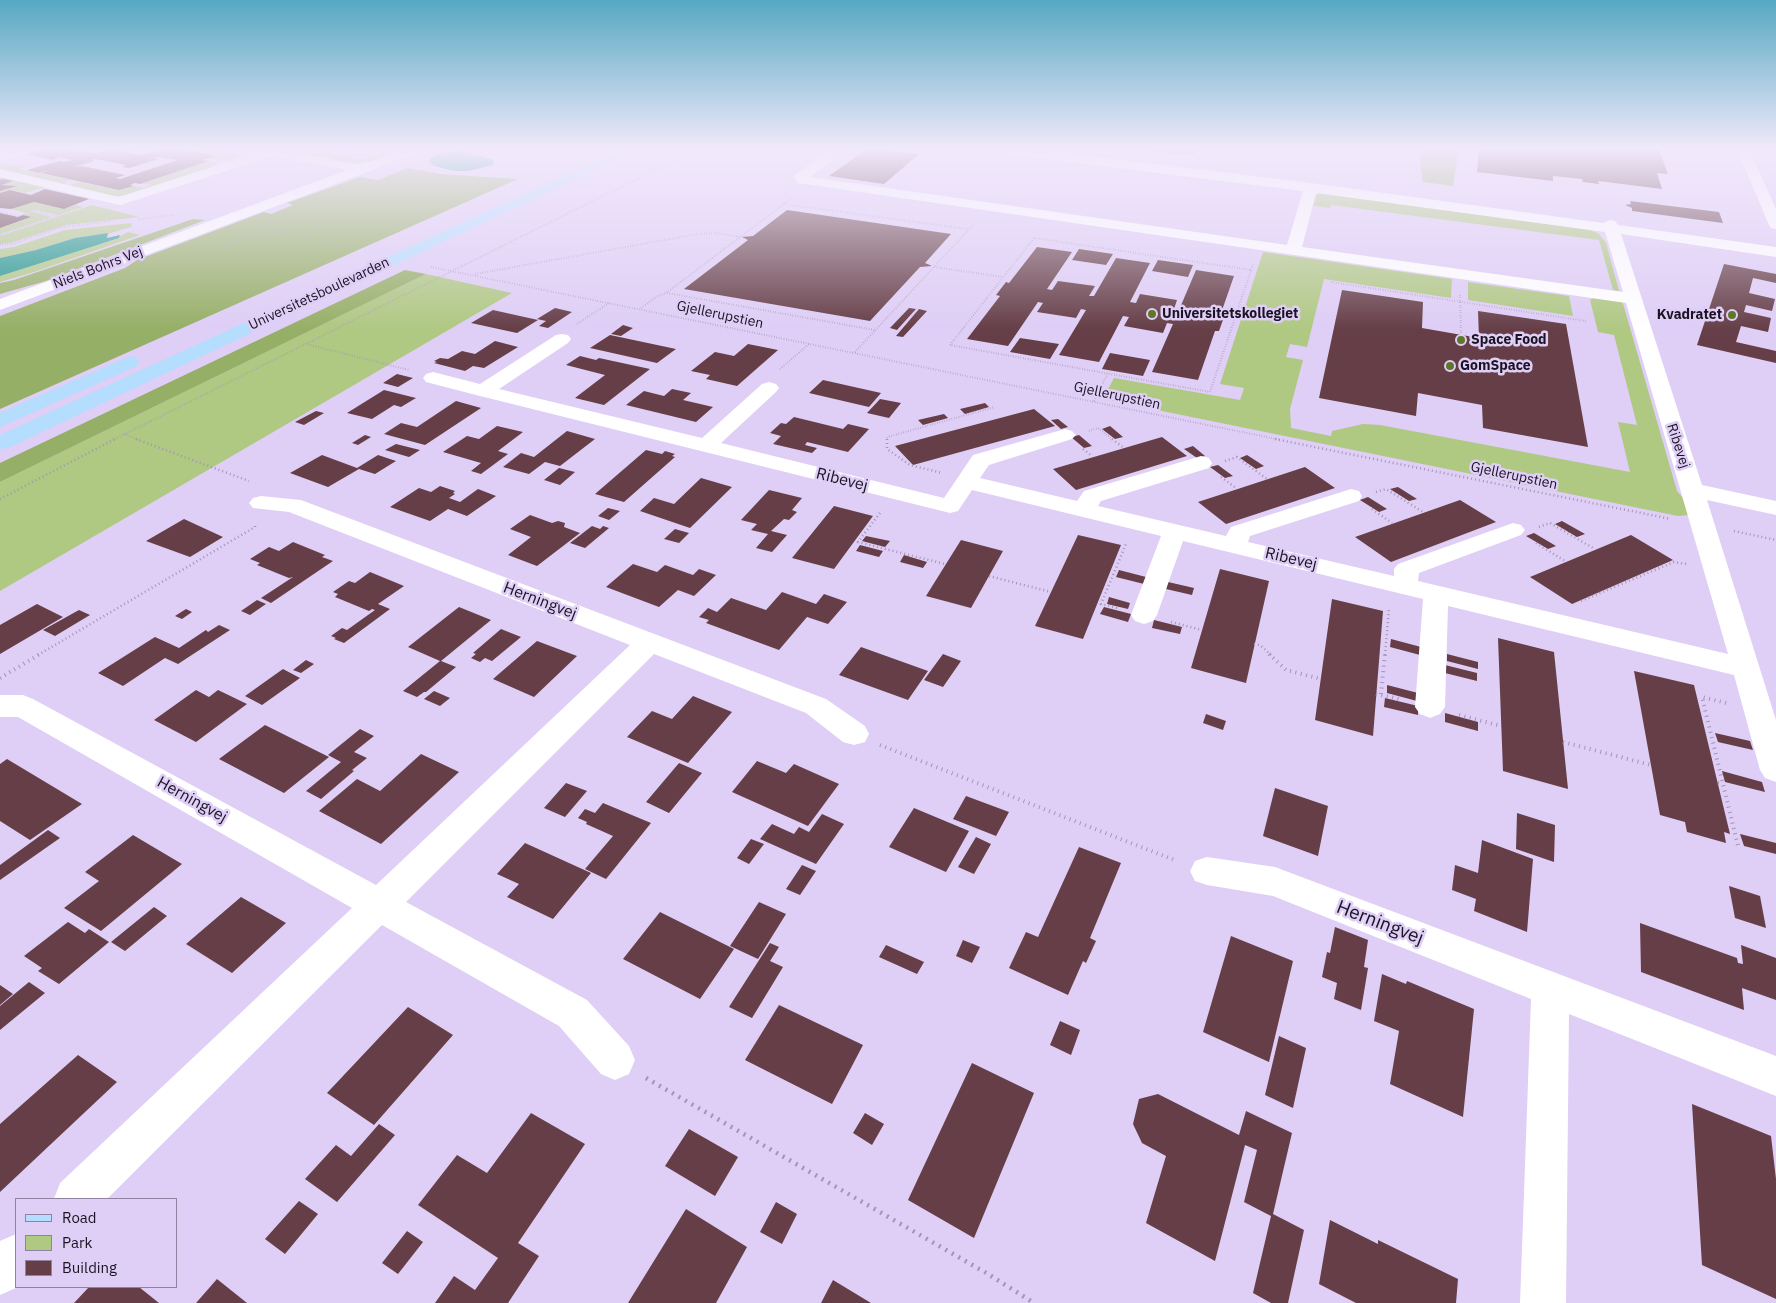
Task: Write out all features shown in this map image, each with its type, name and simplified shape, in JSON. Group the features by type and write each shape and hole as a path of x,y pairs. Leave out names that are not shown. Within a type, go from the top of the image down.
{"main road":[{"name":"Universitetsboulevarden","path":"389,245 471,208"},
{"name":"Universitetsboulevarden","path":"0,443 507,208"},
{"path":"0,420 145,355"}],"street":[{"name":"Niels Bohrs Vej","path":"0,305 259,208"},
{"path":"988,208 1633,300"},
{"path":"1293,250 1305,208"},
{"path":"1466,208 1776,247"},
{"path":"1769,208 1776,223"},
{"path":"1610,227 1776,252"},
{"name":"Ribevej","path":"1610,227 1704,525 1746,668 1766,703 1776,770"},
{"path":"483,391 562,338"},
{"name":"Ribevej","path":"433,378 950,506 981,460 1065,435"},
{"path":"706,446 769,388"},
{"path":"1084,510 1092,496 1211,463"},
{"name":"Ribevej","path":"966,482 1746,668"},
{"path":"1693,490 1776,508"},
{"name":"Ribevej","path":"1235,546 1239,532 1361,495"},
{"name":"Herningvej","path":"261,503 293,505 816,706 854,734"},
{"path":"1405,587 1407,569 1524,529"},
{"path":"1144,615 1174,532"},
{"path":"1430,707 1436,594"},
{"path":"77,1198 649,643"},
{"name":"Herningvej","path":"0,706 23,706 381,904 573,1013 615,1060"},
{"name":"Herningvej","path":"1207,871 1275,882 1776,1076"},
{"path":"1543,1303 1550,989"},
{"path":"0,1272 15,1258"}],"path":[{"path":"0,235 81,208"},
{"path":"0,500 124,434 579,208"},
{"path":"640,309 666,293 778,208"},
{"path":"811,208 968,229"},
{"path":"854,352 988,208"},
{"path":"0,212 17,217 34,211 56,216"},
{"path":"138,218 181,214"},
{"path":"0,245 12,244 62,227 119,220"},
{"path":"261,227 344,247"},
{"path":"473,275 698,234 716,233 740,237"},
{"path":"1251,270 1034,238 950,345 1210,392 1251,270 1259,246"},
{"name":"Gjellerupstien","path":"425,266 1776,540"},
{"path":"934,267 1003,278"},
{"path":"1331,282 1586,321"},
{"path":"666,293 875,330"},
{"path":"562,338 560,335 610,302"},
{"path":"1460,302 1461,334"},
{"path":"769,388 766,382 809,343"},
{"path":"305,344 433,378"},
{"path":"1094,401 1108,373"},
{"path":"966,482 950,475 910,465 887,449 887,437 995,407"},
{"path":"1065,435 1077,434 1098,428 1124,448"},
{"path":"0,678 255,527 261,503 249,481 124,434"},
{"path":"1211,463 1237,457 1267,478"},
{"path":"1361,495 1386,489 1423,512"},
{"path":"895,493 858,542 946,564"},
{"path":"1524,529 1550,523 1593,548"},
{"path":"1577,627 1574,604 1674,562 1716,570"},
{"path":"989,576 1051,592"},
{"path":"1380,694 1389,608 1414,614 1414,597 1405,587"},
{"path":"1254,644 1260,645 1286,670 1321,679"},
{"path":"1738,846 1702,697 1738,706 1766,703"},
{"path":"854,734 1207,871"},
{"path":"1563,742 1651,765"},
{"path":"1718,783 1723,784"},
{"path":"671,1092 988,1274 1034,1303"}],"green space":[{"path":"80,208 58,215 35,210 26,213 11,209"},
{"path":"84,208 103,208 139,217 66,225 10,243 0,244 0,236"},
{"path":"1352,208 1429,208 1590,230 1599,234 1606,243 1619,291 1613,290 1599,240"},
{"path":"33,212 52,217 0,234 0,228 30,218 23,215"},
{"path":"132,223 131,227 108,234 75,238 36,250 0,258 0,249 14,247 65,230"},
{"path":"128,232 140,235 0,282 0,276 73,251 114,240"},
{"path":"1263,252 1452,279 1451,298 1324,279 1307,347 1290,344 1286,357 1303,360 1290,409 1291,428 1331,436 1332,431 1363,424 1380,425 1630,472 1618,422 1637,425 1614,335 1598,332 1590,300 1593,298 1622,300 1677,491 1689,505 1689,515 1678,516 1103,399 1114,378 1240,400 1244,388 1220,384"},
{"path":"426,274 512,293 0,591 0,482"},
{"path":"1468,282 1569,296 1573,316 1468,300"}],"shaded area":[{"path":"286,208 453,208 0,409 0,316 125,268 137,260 264,212 271,214"},
{"path":"193,219 205,220 46,281 0,294 0,283 14,280"},
{"path":"108,233 107,238 120,235 119,238 0,276 0,258 36,250 75,238"},
{"path":"405,270 426,274 0,482 0,463"}],"building":[{"path":"1632,208 1685,208 1719,212 1723,223 1632,211"},
{"path":"787,210 951,234 925,263 932,266 920,267 870,321 684,289 748,240 742,237 753,236"},
{"path":"0,213 18,217 23,215 31,217 0,228"},
{"name":"Universitetskollegiet","path":"1037,247 1072,252 1047,289 1052,290 1058,281 1095,286 1089,296 1094,296 1116,258 1150,263 1130,302 1136,303 1140,294 1177,300 1174,309 1179,310 1196,270 1234,276 1220,316 1224,317 1219,331 1215,331 1198,380 1152,372 1173,324 1167,323 1163,333 1124,326 1129,317 1123,316 1099,362 1059,355 1086,310 1081,309 1076,318 1037,312 1043,303 1038,302 1008,346 967,339 1000,296 996,295 1006,282 1009,283"},
{"path":"1079,249 1113,254 1106,265 1072,260"},
{"name":"Universitetskollegiet","path":"1158,260 1193,265 1188,277 1152,271"},
{"name":"Kvadratet","path":"1724,264 1776,274 1776,283 1753,278 1749,293 1775,299 1772,311 1746,305 1744,312 1771,318 1768,332 1741,326 1736,342 1776,351 1776,363 1697,345"},
{"name":"GomSpace","path":"1342,290 1423,302 1422,328 1479,338 1478,311 1566,324 1588,447 1483,428 1482,405 1418,393 1416,416 1319,398"},
{"path":"555,308 572,312 548,328 539,326 546,321 537,319"},
{"path":"909,308 916,309 897,330 890,328"},
{"path":"919,309 927,311 903,337 896,336"},
{"path":"493,310 538,320 517,333 471,323"},
{"path":"623,325 633,328 621,336 611,334"},
{"path":"610,335 676,349 657,363 590,348"},
{"path":"1020,338 1059,344 1050,359 1010,352"},
{"path":"495,341 518,347 484,368 473,366 465,371 434,363 437,362 434,361 440,358 448,359 462,351 475,354"},
{"path":"748,344 778,350 737,386 706,379 710,375 691,371 715,352 734,356"},
{"name":"Universitetskollegiet","path":"1110,353 1150,360 1143,376 1102,369"},
{"path":"580,356 596,360 599,358 650,369 604,405 575,398 605,375 566,365"},
{"path":"397,374 413,378 398,387 383,383"},
{"path":"823,380 881,393 869,407 809,393"},
{"path":"672,389 691,393 683,400 713,407 696,422 626,405 644,391 664,396"},
{"path":"384,390 416,398 401,407 394,405 372,419 347,413"},
{"path":"880,399 901,403 889,418 867,413"},
{"path":"456,401 481,408 425,445 384,434 401,423 417,427"},
{"path":"985,403 989,407 965,414 960,409"},
{"path":"1034,409 1055,426 913,465 895,446"},
{"path":"316,411 324,413 304,425 295,422"},
{"path":"944,414 948,418 923,425 918,420"},
{"path":"794,417 843,429 848,424 869,429 848,452 807,442 805,445 817,448 812,453 773,444 781,436 770,433 781,423 786,424"},
{"path":"1058,419 1068,427 1061,429 1051,420"},
{"path":"497,426 523,432 498,451 508,454 481,474 471,471 481,463 443,452 467,436 479,439"},
{"path":"1110,426 1123,437 1115,439 1102,429"},
{"path":"567,431 595,439 560,466 545,462 529,474 503,467 521,453 534,457"},
{"path":"365,435 371,437 358,445 352,443"},
{"path":"1079,435 1092,446 1084,448 1071,437"},
{"path":"1162,437 1187,456 1076,490 1053,469"},
{"path":"396,444 420,450 409,457 385,450"},
{"path":"1193,446 1205,456 1197,458 1184,449"},
{"path":"646,450 662,454 665,451 675,454 672,456 675,457 624,502 595,494"},
{"path":"322,455 357,468 378,455 396,461 375,474 359,469 328,487 290,473"},
{"path":"1247,455 1264,466 1256,469 1240,458"},
{"path":"1218,465 1233,476 1225,478 1210,467"},
{"path":"1305,467 1335,488 1226,524 1198,502"},
{"path":"559,468 575,472 560,485 544,480"},
{"path":"701,478 732,487 690,528 640,511 654,498 674,504"},
{"path":"440,486 455,491 453,493 455,494 449,498 460,502 478,489 496,496 467,516 448,509 430,521 390,507 419,488 431,492"},
{"path":"1398,487 1417,499 1409,501 1390,489"},
{"path":"769,490 802,498 792,510 797,512 789,520 784,519 771,531 787,535 772,552 756,548 768,534 751,530 757,524 741,520"},
{"path":"1368,497 1387,509 1379,512 1360,500"},
{"path":"1460,500 1496,522 1391,562 1355,537"},
{"path":"834,506 873,516 834,569 792,558"},
{"path":"608,508 620,511 609,520 598,516"},
{"path":"530,515 552,523 558,521 565,523 564,527 580,533 537,566 508,555 531,537 510,529"},
{"path":"184,519 223,537 190,557 146,541"},
{"path":"1562,521 1585,534 1577,537 1555,524"},
{"path":"592,526 600,529 603,526 609,528 585,548 570,543"},
{"path":"675,529 689,533 679,543 664,539"},
{"path":"1534,533 1556,546 1548,549 1526,536"},
{"path":"1078,535 1121,545 1083,639 1035,626"},
{"path":"1631,535 1673,560 1572,604 1530,577"},
{"path":"866,536 890,541 885,547 862,541"},
{"path":"961,540 1003,551 971,608 926,596"},
{"path":"293,542 325,555 322,557 333,561 271,603 261,598 293,577 289,578 257,565 260,563 250,559 269,547 279,551"},
{"path":"860,545 883,551 879,557 856,551"},
{"path":"904,555 927,562 923,568 900,562"},
{"path":"633,564 657,572 665,565 693,575 699,569 716,575 694,596 678,590 659,607 606,587"},
{"path":"1220,569 1269,581 1246,683 1191,668"},
{"path":"1119,570 1146,577 1144,584 1116,577"},
{"path":"370,572 404,586 378,604 390,609 344,643 334,639 336,638 331,636 342,628 347,630 375,610 369,611 335,597 338,594 333,592 349,581 355,583"},
{"path":"1168,582 1194,588 1192,595 1166,589"},
{"path":"782,592 816,604 824,594 847,602 828,624 807,617 779,650 706,623 709,620 699,617 708,608 717,612 731,598 766,610"},
{"path":"1109,597 1130,603 1128,609 1107,604"},
{"path":"1332,599 1383,611 1373,736 1315,720"},
{"path":"257,600 266,604 250,615 241,611"},
{"path":"37,604 63,617 0,654 0,625"},
{"path":"459,607 491,620 441,661 456,667 426,692 417,697 403,691 440,661 408,647"},
{"path":"1104,607 1131,614 1128,622 1100,614"},
{"path":"186,609 192,612 182,619 175,616"},
{"path":"79,610 90,615 55,636 43,630"},
{"path":"1154,620 1182,627 1180,634 1152,628"},
{"path":"219,625 230,630 178,664 165,658 123,686 98,673 155,637 179,648 206,630 208,632"},
{"path":"501,629 521,637 492,661 485,658 480,662 471,658 476,654 473,653"},
{"path":"1498,638 1554,652 1568,789 1503,771"},
{"path":"1391,639 1421,647 1420,655 1390,647"},
{"path":"537,641 577,656 534,697 493,679"},
{"path":"861,647 928,671 908,700 839,675"},
{"path":"943,654 961,661 943,687 924,680"},
{"path":"1447,654 1478,662 1478,669 1447,661"},
{"path":"306,660 314,664 301,673 293,670"},
{"path":"1445,665 1477,673 1477,681 1445,673"},
{"path":"283,669 300,678 262,705 245,696"},
{"path":"1634,671 1694,685 1730,834 1724,832 1726,843 1687,832 1685,822 1660,815"},
{"path":"1387,685 1418,693 1417,701 1387,693"},
{"path":"196,690 209,697 218,690 247,704 196,742 154,720"},
{"path":"434,691 450,698 440,706 424,699"},
{"path":"693,696 732,712 688,763 627,737 652,711 672,719"},
{"path":"1385,698 1418,706 1418,715 1384,707"},
{"path":"1445,713 1478,722 1478,731 1445,722"},
{"path":"1206,714 1226,721 1223,730 1203,723"},
{"path":"265,725 329,757 284,793 219,759"},
{"path":"360,729 374,736 354,752 367,758 321,799 306,791 341,762 328,755"},
{"path":"1715,733 1750,741 1753,750 1718,742"},
{"path":"421,754 459,772 381,844 319,811 357,779 380,791"},
{"path":"7,759 82,804 30,840 0,821 0,764"},
{"path":"757,761 786,773 794,764 839,784 808,826 732,792"},
{"path":"679,763 702,773 669,813 646,802"},
{"path":"1722,771 1762,782 1765,792 1725,782"},
{"path":"566,783 587,791 565,817 544,808"},
{"path":"1275,788 1328,806 1318,856 1263,836"},
{"path":"966,796 1009,812 996,836 953,819"},
{"path":"603,803 651,823 606,879 585,869 613,836 586,824 587,822 578,818 585,809 595,813"},
{"path":"914,808 969,831 946,872 889,847"},
{"path":"1517,813 1555,825 1554,862 1516,849"},
{"path":"822,814 844,824 816,864 760,839 772,824 794,834 799,827 809,832"},
{"path":"48,830 60,838 0,880 0,865"},
{"path":"1740,834 1776,843 1776,854 1744,846"},
{"path":"133,835 182,864 101,931 64,908 99,881 85,872"},
{"path":"976,837 991,844 974,874 958,867"},
{"path":"751,839 764,844 749,864 737,858"},
{"path":"1482,840 1533,859 1527,932 1474,911 1476,899 1452,890 1455,865 1478,873"},
{"path":"525,843 591,873 553,919 507,897 519,884 497,874"},
{"path":"1079,847 1121,863 1090,938 1096,941 1086,963 1083,961 1068,995 1009,968 1026,932 1038,937"},
{"path":"802,865 816,871 800,895 786,889"},
{"path":"1729,886 1760,896 1766,928 1735,918"},
{"path":"241,897 286,923 232,973 186,944"},
{"path":"759,902 786,914 758,959 730,946"},
{"path":"154,907 167,916 125,951 111,942"},
{"path":"660,912 734,949 700,999 623,959"},
{"path":"68,922 85,933 89,929 109,942 59,984 38,971 42,968 24,956"},
{"path":"1640,923 1737,958 1738,963 1743,964 1741,945 1776,958 1776,1000 1742,988 1744,1010 1641,972"},
{"path":"1335,927 1368,940 1364,967 1368,968 1361,1010 1334,999 1337,983 1322,977 1327,952 1330,953"},
{"path":"1231,936 1293,961 1269,1062 1203,1032"},
{"path":"963,940 980,947 972,963 956,956"},
{"path":"770,943 779,947 770,961 783,967 752,1018 729,1007"},
{"path":"886,945 924,962 917,974 879,957"},
{"path":"1382,974 1406,984 1407,981 1474,1009 1463,1117 1390,1084 1399,1031 1374,1021"},
{"path":"29,982 45,993 0,1030 0,1006"},
{"path":"0,985 13,994 0,1005"},
{"path":"779,1005 863,1045 832,1104 745,1060"},
{"path":"408,1007 453,1035 374,1125 327,1093"},
{"path":"1060,1021 1080,1030 1071,1055 1050,1045"},
{"path":"1279,1036 1306,1048 1293,1108 1265,1095"},
{"path":"78,1055 117,1082 0,1192 0,1124"},
{"path":"972,1063 1034,1093 974,1238 908,1200"},
{"path":"1158,1094 1239,1135 1246,1111 1292,1133 1273,1214 1304,1230 1288,1303 1271,1303 1253,1293 1271,1216 1244,1202 1257,1150 1245,1145 1215,1261 1146,1223 1166,1156 1142,1143 1133,1124 1139,1099"},
{"path":"1692,1104 1771,1136 1776,1179 1776,1299 1702,1265"},
{"path":"531,1113 585,1144 518,1243 539,1256 508,1303 435,1303 454,1276 475,1290 498,1258 418,1205 457,1155 487,1173"},
{"path":"865,1113 884,1124 872,1145 853,1133"},
{"path":"379,1124 395,1135 337,1202 305,1179 336,1145 351,1156"},
{"path":"689,1129 738,1157 715,1196 665,1166"},
{"path":"299,1201 318,1214 285,1254 265,1239"},
{"path":"776,1202 797,1214 782,1244 760,1232"},
{"path":"686,1209 747,1247 716,1303 628,1303"},
{"path":"1330,1220 1378,1244 1378,1240 1458,1279 1456,1303 1356,1303 1319,1284"},
{"path":"407,1231 423,1242 398,1274 382,1263"},
{"path":"217,1279 247,1303 196,1303"},
{"path":"833,1280 871,1303 821,1303"},
{"path":"88,1288 140,1288 159,1303 74,1303"}],"place":[{"name":"Universitetskollegiet","path":"1152,314"},
{"name":"Kvadratet","path":"1732,315"},
{"name":"Space Food","path":"1461,340"},
{"name":"GomSpace","path":"1450,366"}]}
